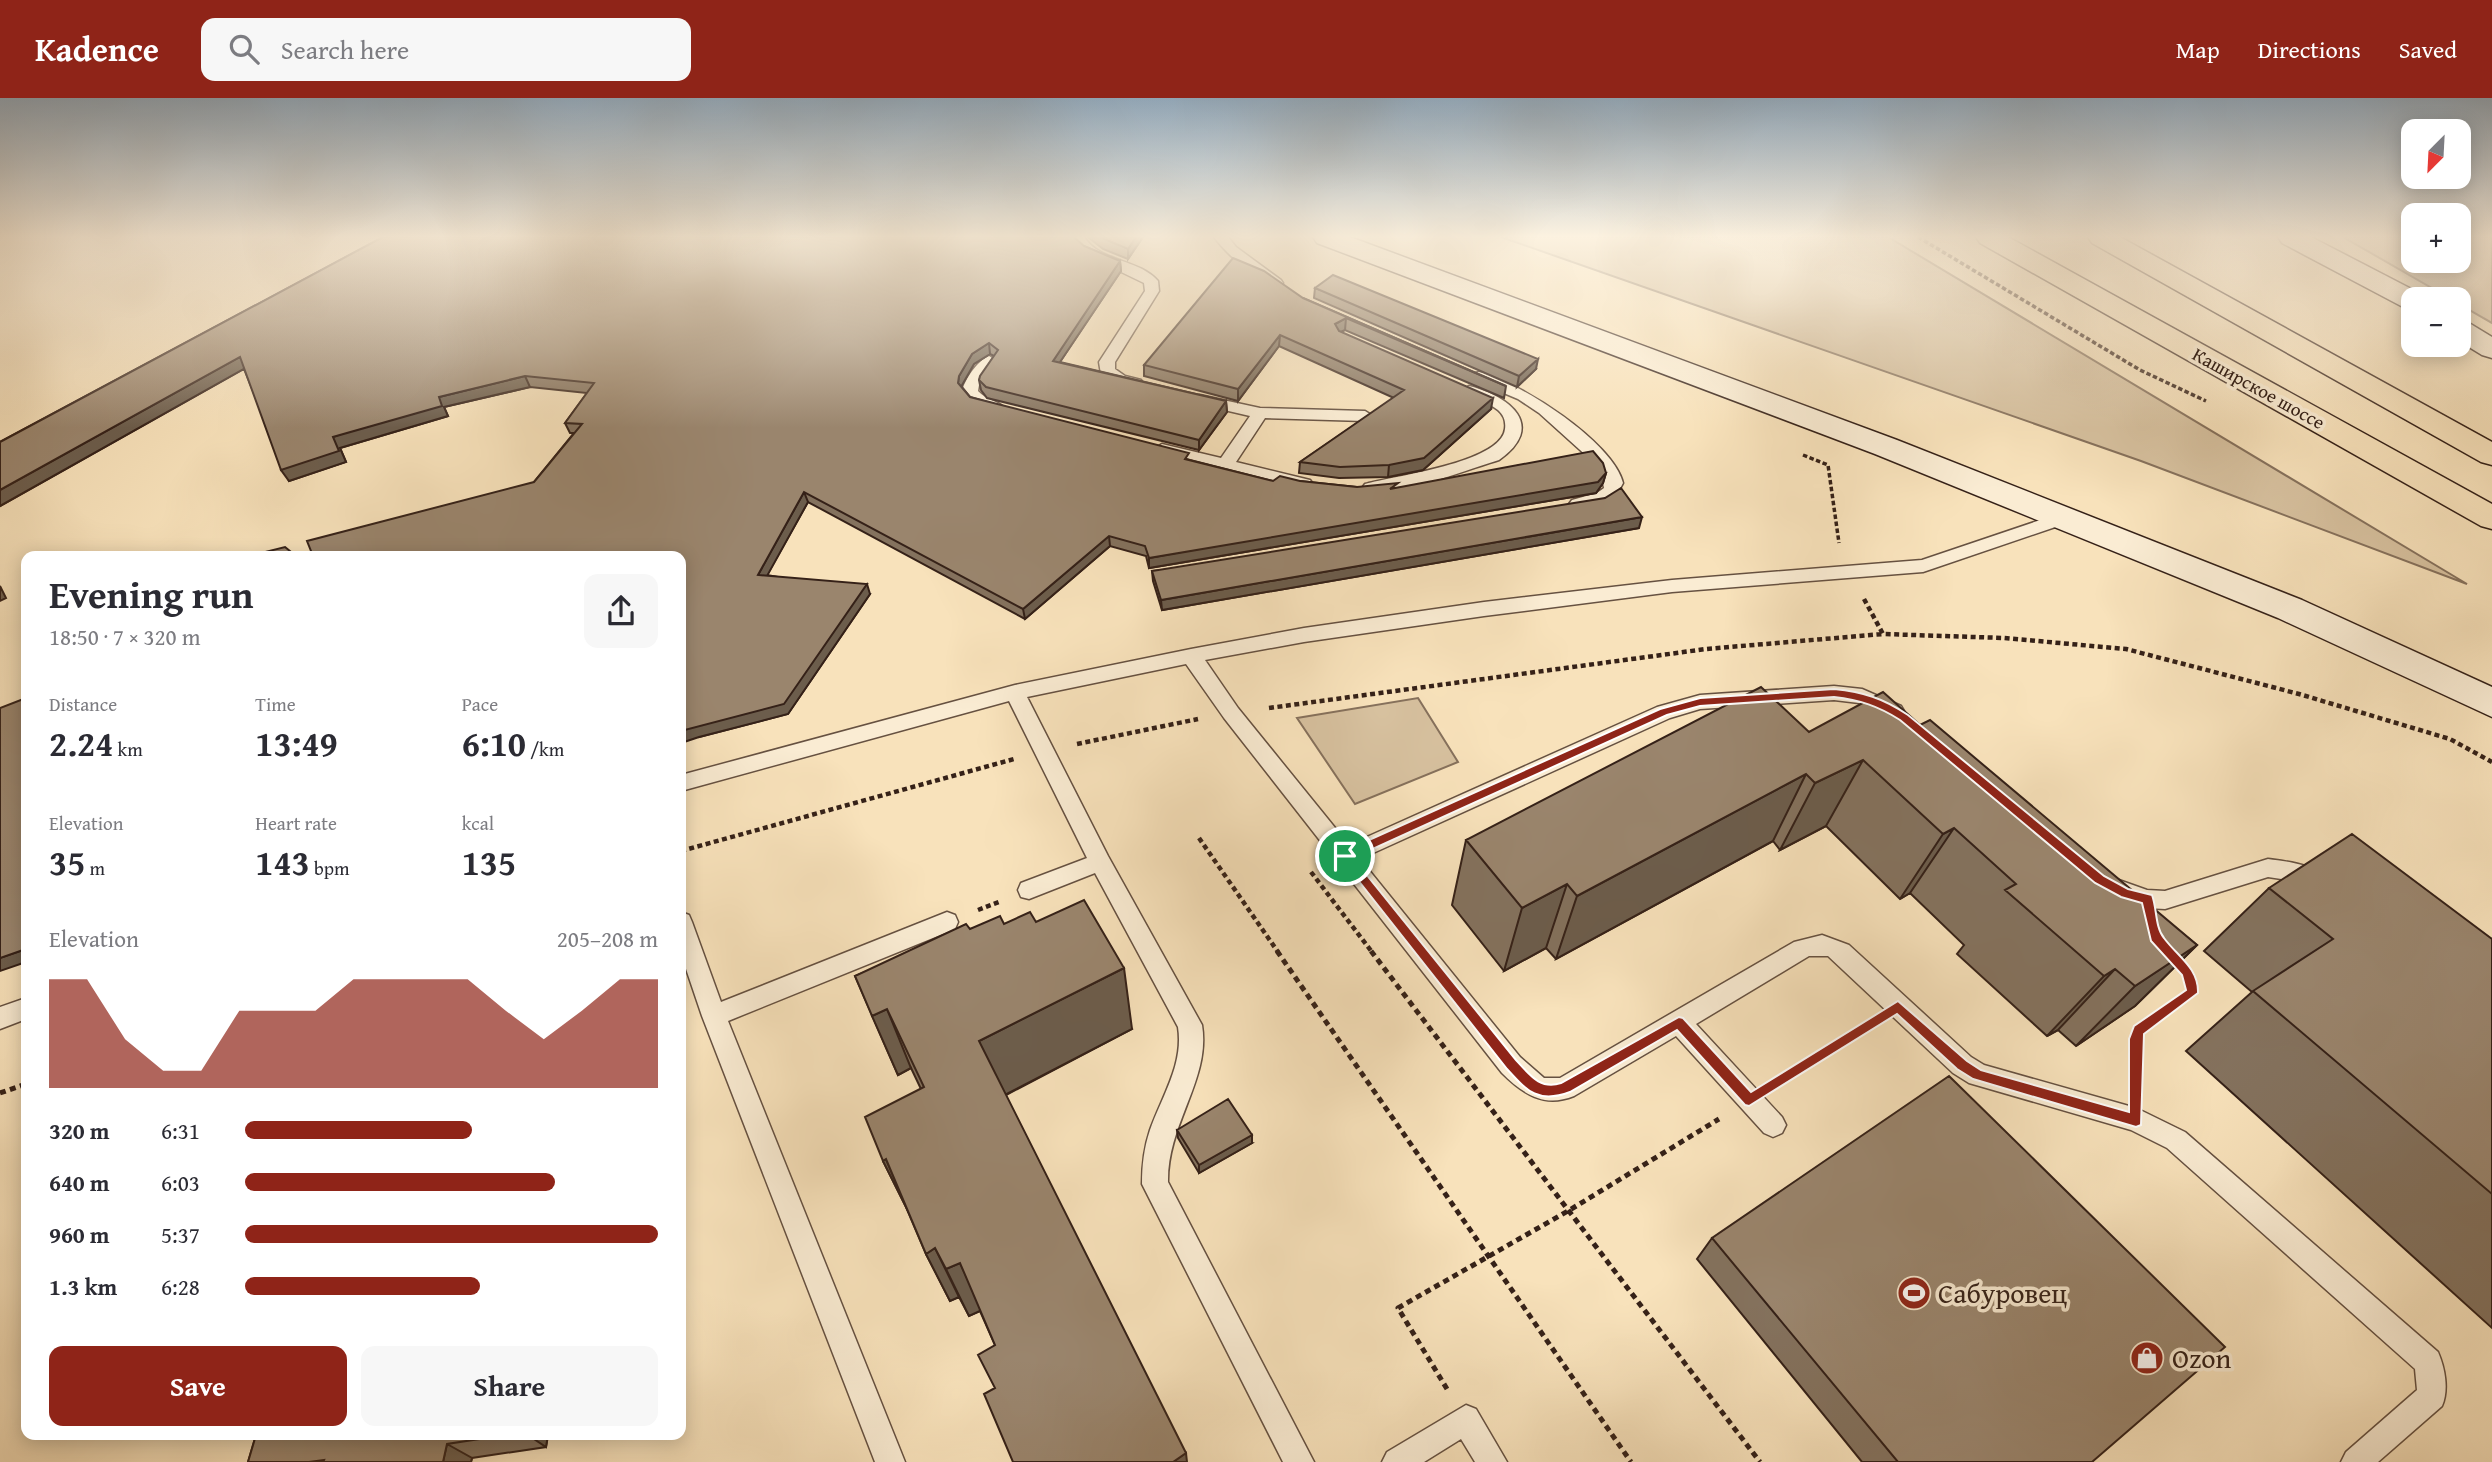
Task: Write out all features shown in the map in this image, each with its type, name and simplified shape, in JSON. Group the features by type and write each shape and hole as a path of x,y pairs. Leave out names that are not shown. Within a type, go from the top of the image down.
{"main road":[{"path":"1496,301 1886,447 2290,609 2492,703"},
{"name":"Каширское шоссе","path":"2103,301 2492,518"},
{"path":"2215,301 2492,456"},
{"path":"2471,336 2492,349"}],"lane":[{"path":"1145,386 1111,376 1107,371 1107,362 1146,301"},
{"path":"989,361 971,385 973,398 980,403 1018,414"},
{"path":"1355,489 1378,488 1414,480 1493,456 1510,443 1514,422 1503,406 1458,377 1524,396 1545,408 1607,465 1614,476 1615,484 1609,495 1602,499 1562,506"},
{"path":"1185,396 1260,413 1365,416"},
{"path":"1224,465 1260,413"},
{"path":"1147,446 1320,486"},
{"path":"686,782 1015,692 1191,656 1304,635 1672,586 1923,566 2061,519"},
{"path":"1191,656 1231,713 1511,1065 1530,1084 1542,1090 1552,1092 1565,1088 1815,944 1828,944 1841,952 1962,1065 1978,1075 2136,1120 2176,1140 2428,1363 2432,1396 2356,1462"},
{"path":"1015,692 1100,862 1190,1025 1192,1046 1158,1143 1153,1164 1155,1184 1299,1462"},
{"path":"1345,856 1664,712 1700,702 1834,693 1862,696 1883,704 1914,726"},
{"path":"1030,890 1100,862"},
{"path":"2099,879 2125,893 2147,899 2165,900 2268,868 2298,873 2335,898"},
{"path":"714,1016 947,922"},
{"path":"686,936 714,1016 890,1462"},
{"path":"0,1017 21,1010"},
{"path":"1679,1022 1773,1125"},
{"path":"1397,1462 1466,1419 1492,1462"}],"path":[{"path":"1802,455 1828,465 1841,556 1883,634 2004,638 2126,649 2161,656 2450,739 2492,762"},
{"path":"1195,719 1203,730"},
{"path":"1199,838 1631,1462"},
{"path":"1303,862 1760,1462"},
{"path":"947,922 1030,890"},
{"path":"2136,1120 2136,1039 2139,1031 2192,993 2192,983 2187,972 2155,938 2147,899"},
{"path":"1466,1419 1398,1308 1568,1211 1898,1007"},
{"path":"0,1093 21,1086"}],"shaded area":[{"path":"1683,301 1994,301 2467,584 2141,461"},
{"path":"2471,301 2492,301 2492,323 2471,311"},
{"path":"1418,698 1458,762 1355,804 1297,718"}],"building":[{"path":"264,301 1093,301 1053,361 1226,401 1199,440 986,387 979,380 980,376 998,350 989,343 972,354 959,376 958,383 970,397 1189,453 1185,459 1273,481 1280,476 1300,481 1357,487 1398,483 1390,489 1593,451 1603,463 1606,473 1598,482 1149,558 1145,546 1109,536 1023,609 804,492 758,575 867,584 784,704 686,730 686,551 311,551 307,541 534,482 582,424 565,423 594,383 525,376 439,397 442,406 333,437 339,451 281,470 240,357 0,490 0,442"},
{"path":"1198,301 1309,301 1506,386 1346,318 1335,324 1339,331 1493,398 1424,458 1389,465 1340,467 1300,462 1404,390 1280,335 1238,389 1144,365"},
{"path":"1344,301 1396,301 1538,359 1519,376"},
{"path":"1621,488 1642,517 1161,600 1152,571 1605,498"},
{"path":"285,547 290,551 269,551"},
{"path":"1761,687 1809,732 1883,692 1920,725 1930,720 2197,945 2135,986 2115,969 2104,976 2005,890 2016,884 1954,828 1943,834 1863,760 1815,783 1806,774 1577,896 1567,884 1522,908 1466,840"},
{"path":"21,700 21,951 0,958 0,708"},
{"path":"2352,834 2492,939 2492,1194 2253,991 2333,939 2269,888"},
{"path":"1084,900 1124,968 979,1041 1186,1453 1173,1462 1013,1462 984,1394 995,1388 978,1355 995,1345 960,1263 946,1269 935,1248 926,1254 886,1159 883,1161 865,1117 924,1087 887,1009 872,1016 855,976 966,924 970,929 1000,916 1004,924 1030,912 1036,922"},
{"path":"1949,1076 2225,1347 2092,1462 1898,1462 1712,1238"},
{"path":"1228,1099 1252,1135 1199,1165 1177,1130"},
{"path":"255,1440 473,1440 447,1444 443,1462 248,1462"}],"place":[{"name":"Сабуровец","path":"1914,1293"},
{"name":"Ozon","path":"2147,1358"}],"route":[{"path":"1834,693 1862,696 1883,704 1904,718 2099,879 2125,893 2147,899 2155,938 2187,972 2192,983 2192,993 2139,1031 2136,1039 2136,1120 1978,1075 1962,1065 1898,1007 1749,1100 1679,1022 1565,1088 1552,1092 1530,1084 1511,1065 1345,856 1664,712 1700,702 1834,693"}]}
